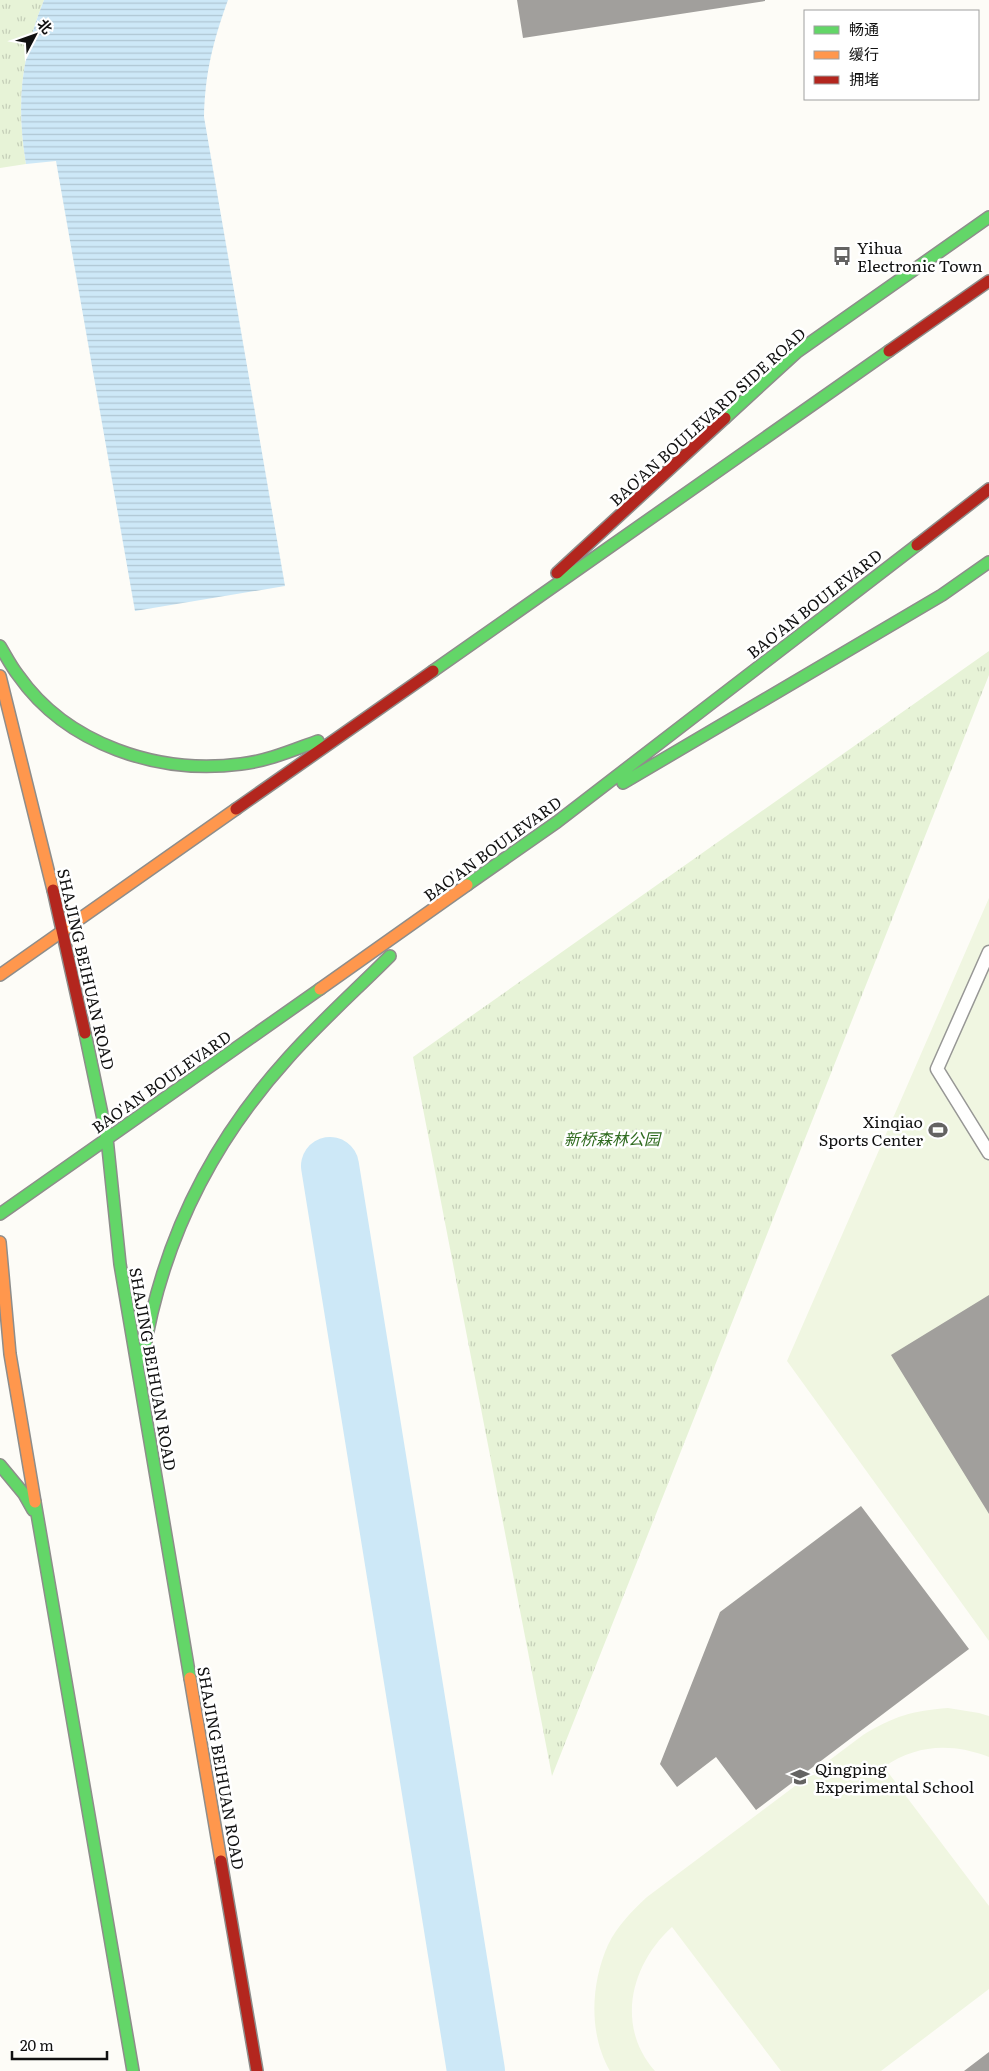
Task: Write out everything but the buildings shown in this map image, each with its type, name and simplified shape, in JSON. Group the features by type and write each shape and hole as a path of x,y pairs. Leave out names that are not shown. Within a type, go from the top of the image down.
{"main road":[{"name":"BAO'AN BOULEVARD SIDE ROAD","path":"507,619 797,352 989,217"},
{"path":"0,976 989,280"},
{"name":"BAO'AN BOULEVARD","path":"0,1214 558,822 989,490"},
{"path":"558,822 942,595 989,562"},
{"path":"0,646 32,692 67,723 106,746 150,762 196,768 241,765 348,731"},
{"name":"SHAJING BEIHUAN ROAD","path":"0,676 63,932 108,1138 120,1264 256,2071"},
{"path":"142,1394 146,1340 158,1285 186,1212 213,1159 255,1098 288,1059 441,904"},
{"path":"0,1242 10,1354 133,2071"},
{"path":"0,1465 24,1494 39,1521"}],"lane":[{"path":"989,952 937,1069 989,1153"}],"green space":[{"path":"0,0 44,0 30,41 23,81 21,121 26,164 0,168"},
{"name":"新桥森林公园","path":"989,651 989,675 552,1776 413,1057"},
{"name":"Xinqiao Sports Center","path":"989,898 989,1641 787,1361"},
{"path":"948,1708 989,1716 989,1757 962,1749 935,1748 909,1754 896,1759 884,1767 989,1906 989,1989 881,2071 781,2071 672,1927 646,1959 638,1977 633,1996 632,2015 635,2035 643,2053 655,2071 610,2071 598,2041 594,2008 595,1992 602,1960 608,1945 630,1913 647,1897 863,1735 884,1723 904,1715"}],"water":[{"path":"44,0 228,0 211,57 206,86 204,117 285,586 135,611 56,161 26,164 21,121 23,81 30,41"}],"waterway":[{"path":"330,1166 476,2071"}],"traffic: fast":[{"path":"725,418 797,352 989,217"},
{"path":"433,671 889,351"},
{"path":"467,885 557,822 917,545"},
{"path":"623,783 942,595 989,562"},
{"path":"0,646 15,672 38,699 62,720 88,737 117,750 147,759 178,765 210,766 251,763 318,741"},
{"path":"143,1358 151,1316 162,1275 176,1236 193,1198 235,1125 288,1058 390,956"},
{"path":"0,1214 320,989"},
{"path":"85,1033 107,1138 120,1264 190,1678"},
{"path":"0,1465 24,1494 33,1510"},
{"path":"35,1502 133,2071"}],"traffic: slow":[{"path":"0,676 53,890"},
{"path":"0,975 236,809"},
{"path":"320,989 467,885"},
{"path":"0,1242 10,1354 35,1502"},
{"path":"190,1678 221,1861"}],"traffic: jam":[{"path":"889,351 989,281"},
{"path":"557,573 725,418"},
{"path":"917,545 989,489"},
{"path":"236,809 433,671"},
{"path":"53,890 85,1033"},
{"path":"221,1861 257,2071"}],"place":[{"name":"Yihua Electronic Town","path":"842,256"},
{"name":"Xinqiao Sports Center","path":"938,1130"},
{"name":"Qingping Experimental School","path":"800,1777"}]}
